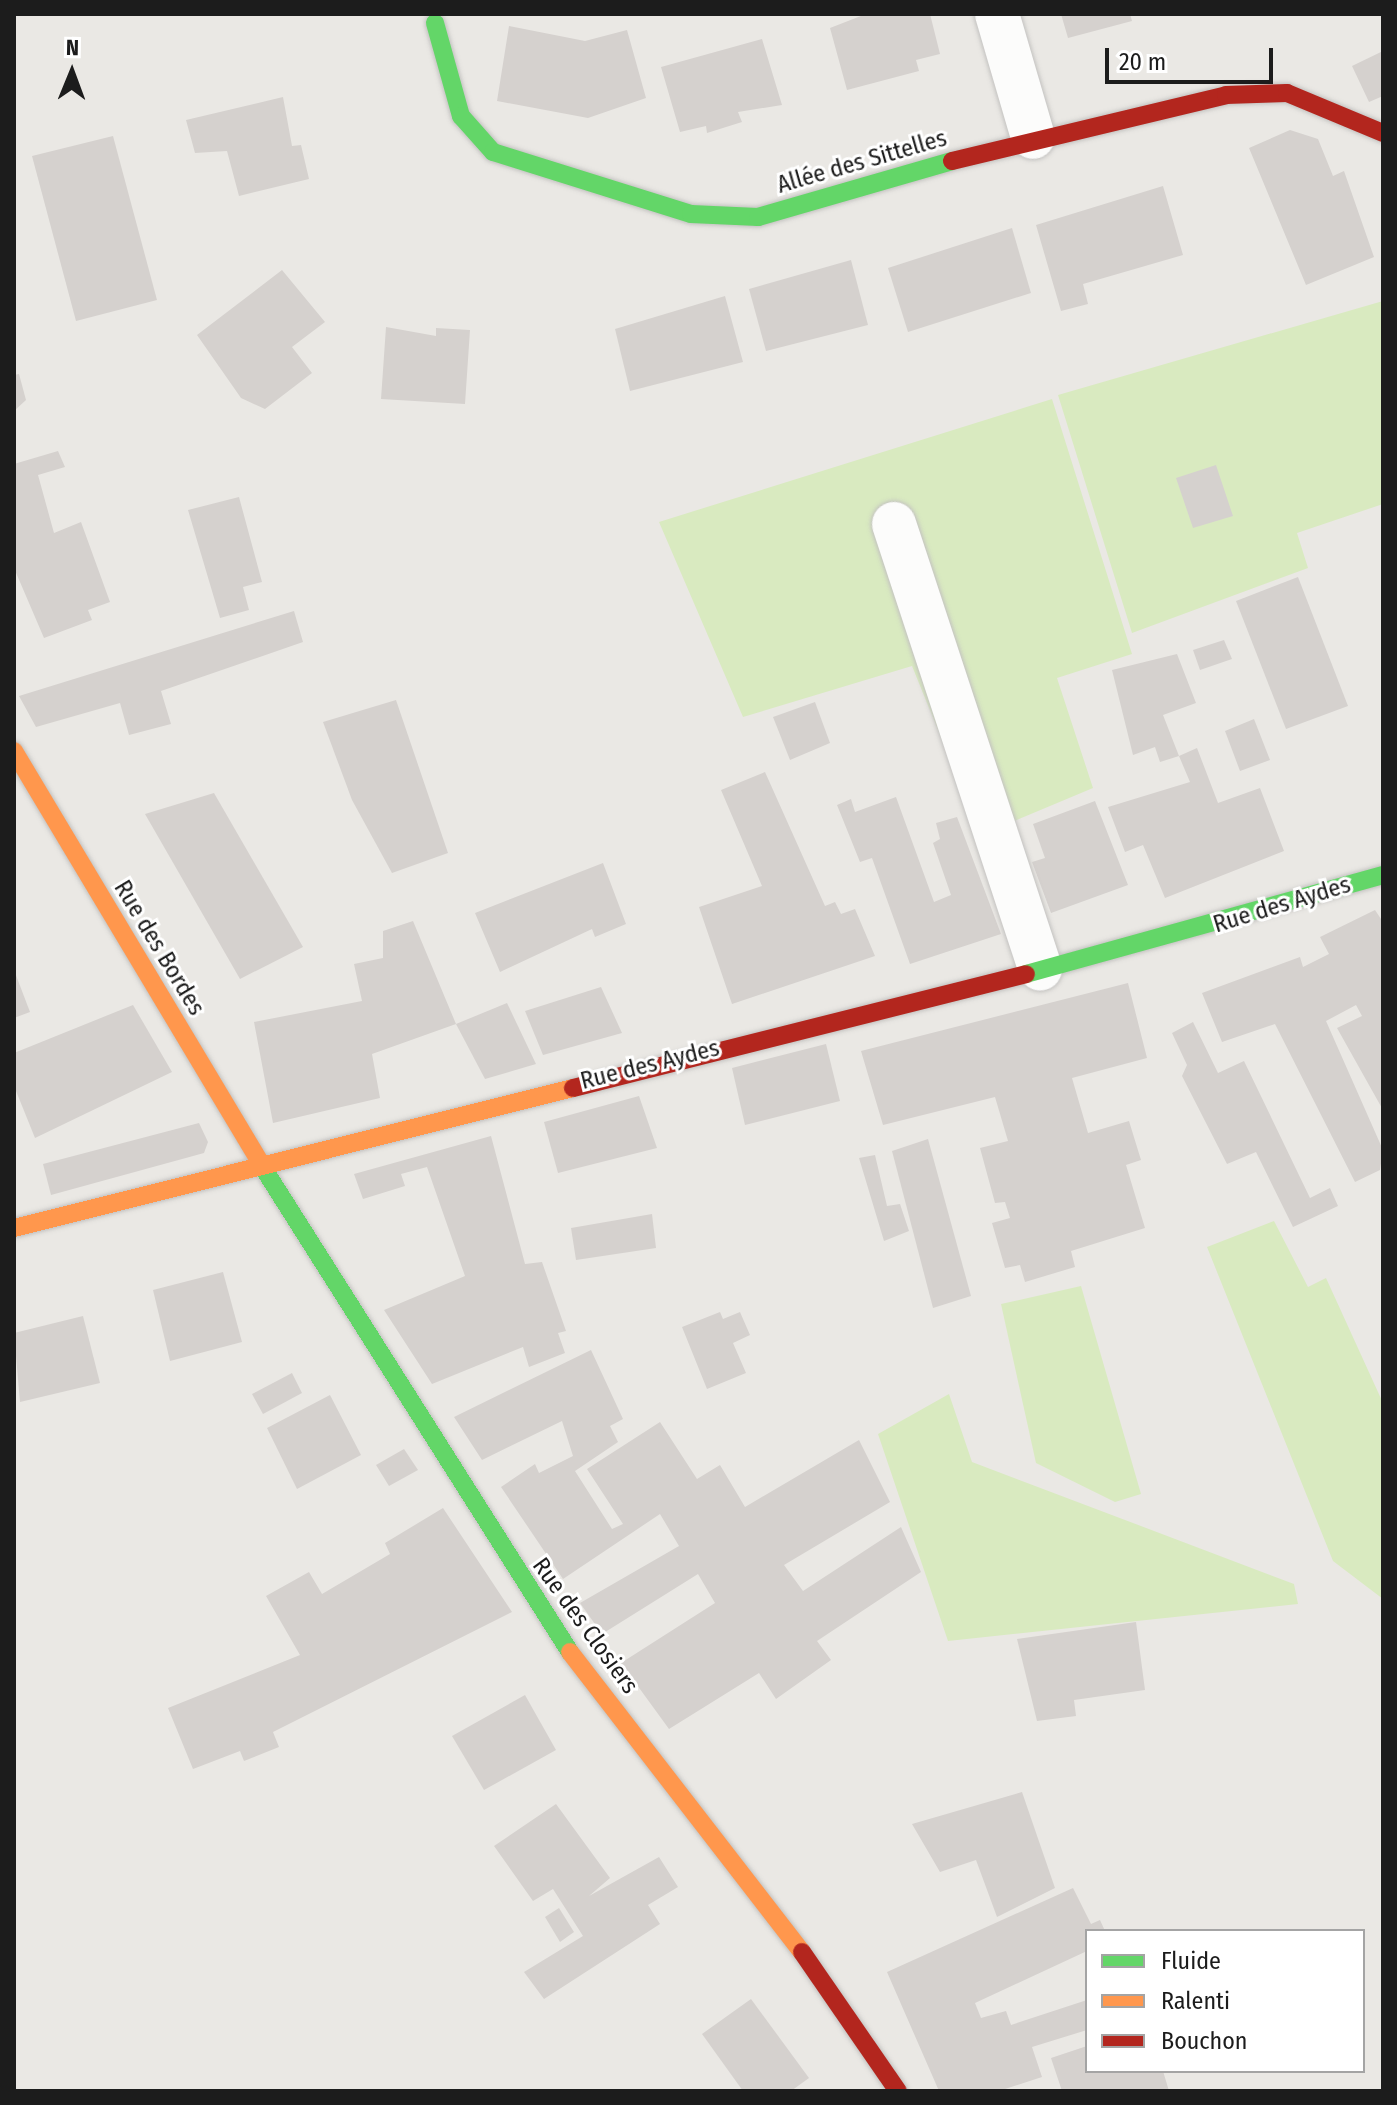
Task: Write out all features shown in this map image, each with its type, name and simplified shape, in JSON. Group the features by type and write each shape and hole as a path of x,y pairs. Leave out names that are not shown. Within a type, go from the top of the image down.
{"street":[{"path":"997,14 1033,137"},
{"name":"Allée des Sittelles","path":"435,23 461,116 493,152 691,214 758,217 1033,137 1103,128 1226,95 1287,93 1383,133"},
{"path":"894,524 1040,969"},
{"name":"Rue des Bordes","path":"14,751 262,1169"},
{"name":"Rue des Aydes","path":"14,1228 262,1169 325,1144 1040,969 1383,875"},
{"name":"Rue des Closiers","path":"262,1169 555,1633 756,1886 898,2091"}],"green space":[{"path":"1383,301 1383,504 1297,533 1308,568 1132,633 1058,395"},
{"path":"1052,399 1132,654 1057,678 1093,788 1012,822 962,789 912,666 743,717 659,522"},
{"path":"1274,1221 1308,1287 1326,1278 1383,1403 1383,1599 1333,1561 1207,1247"},
{"path":"1081,1286 1141,1494 1115,1502 1036,1463 1001,1304"},
{"path":"949,1394 972,1462 1294,1584 1298,1604 948,1641 878,1434"}],"building":[{"path":"866,14 930,14 940,54 916,60 919,71 847,90 830,28"},
{"path":"1061,14 1130,14 1132,21 1068,38"},
{"path":"509,26 585,41 627,30 646,98 588,118 497,101"},
{"path":"762,39 782,105 738,112 742,122 707,133 706,126 680,132 661,67"},
{"path":"1383,51 1383,96 1369,102 1352,66"},
{"path":"283,97 292,146 301,145 309,179 239,196 227,151 195,153 186,120"},
{"path":"1290,130 1318,139 1333,176 1344,171 1374,257 1306,285 1249,148"},
{"path":"113,136 157,300 76,321 32,156"},
{"path":"1163,186 1183,255 1083,284 1088,304 1061,311 1036,225"},
{"path":"1012,228 1031,293 908,332 888,268"},
{"path":"851,260 868,325 766,351 749,289"},
{"path":"282,270 325,322 292,347 312,373 265,409 241,398 197,335"},
{"path":"725,296 743,362 630,391 615,329"},
{"path":"386,327 436,336 436,328 470,330 465,404 381,399"},
{"path":"19,374 26,400 14,411 14,375"},
{"path":"58,451 65,467 38,475 54,533 81,522 110,602 88,610 92,620 44,638 14,568 14,464"},
{"path":"1216,465 1233,516 1193,528 1176,478"},
{"path":"239,497 262,582 243,587 249,610 220,618 188,510"},
{"path":"1298,577 1348,706 1286,729 1236,601"},
{"path":"294,611 303,642 161,691 171,724 129,735 120,703 36,727 19,696"},
{"path":"1224,640 1232,659 1200,670 1193,650"},
{"path":"1177,654 1196,703 1163,715 1179,756 1160,762 1155,747 1133,755 1112,670"},
{"path":"396,700 448,853 392,873 352,800 323,722"},
{"path":"815,702 830,743 790,760 773,717"},
{"path":"1254,719 1270,760 1240,771 1225,731"},
{"path":"1197,748 1218,803 1260,788 1284,851 1165,898 1143,845 1125,852 1108,807 1190,782 1179,756"},
{"path":"765,772 825,906 835,902 841,914 855,909 875,956 732,1004 699,907 762,886 721,790"},
{"path":"214,793 303,947 240,979 145,814"},
{"path":"896,797 934,902 951,895 933,843 940,839 936,823 957,817 1001,934 910,964 872,858 860,862 837,805 851,799 855,812"},
{"path":"1095,801 1128,885 1051,913 1032,862 1045,858 1033,824"},
{"path":"603,863 626,924 595,937 592,929 500,972 475,913"},
{"path":"1375,910 1383,922 1383,1110 1337,1028 1362,1016 1356,1005 1326,1021 1383,1150 1380,1170 1355,1182 1275,1024 1222,1042 1202,993 1300,957 1303,967 1329,954 1320,937"},
{"path":"413,921 456,1024 372,1054 380,1098 273,1123 254,1022 362,1001 354,964 383,958 383,931"},
{"path":"14,970 30,1012 14,1018"},
{"path":"1128,983 1147,1058 1072,1078 1088,1133 1129,1121 1141,1160 1126,1165 1145,1228 1071,1251 1075,1267 1025,1282 1020,1265 1005,1268 992,1223 1010,1218 1005,1202 995,1203 980,1148 1008,1141 995,1097 883,1125 861,1051"},
{"path":"601,987 622,1033 543,1055 525,1011"},
{"path":"507,1003 536,1064 485,1079 456,1024"},
{"path":"133,1005 172,1072 35,1138 14,1086 14,1053"},
{"path":"1193,1022 1218,1073 1244,1061 1310,1198 1330,1188 1338,1206 1293,1227 1256,1152 1227,1164 1182,1076 1187,1065 1172,1033"},
{"path":"826,1044 840,1101 745,1125 732,1068"},
{"path":"639,1096 657,1148 558,1173 544,1122"},
{"path":"199,1123 208,1142 204,1153 51,1195 43,1164"},
{"path":"491,1136 525,1264 542,1262 566,1331 558,1333 565,1353 529,1367 523,1347 432,1384 384,1310 465,1276 427,1167 401,1174 405,1186 363,1199 354,1174"},
{"path":"928,1139 971,1296 933,1308 892,1151"},
{"path":"875,1155 887,1206 900,1204 909,1231 884,1241 859,1158"},
{"path":"652,1214 656,1248 576,1260 571,1228"},
{"path":"223,1272 242,1342 170,1361 153,1290"},
{"path":"720,1312 723,1319 740,1312 750,1335 733,1343 746,1373 707,1389 682,1327"},
{"path":"83,1316 100,1383 20,1402 14,1333"},
{"path":"591,1350 623,1419 610,1426 618,1442 575,1471 612,1529 623,1524 587,1469 660,1422 697,1479 720,1465 745,1507 859,1440 890,1502 784,1565 803,1591 901,1527 921,1572 817,1641 831,1660 776,1699 759,1673 669,1729 621,1663 715,1603 698,1574 602,1634 580,1603 679,1546 660,1514 563,1579 501,1487 535,1464 539,1473 573,1456 562,1421 482,1460 454,1417"},
{"path":"292,1373 302,1393 263,1414 252,1394"},
{"path":"330,1395 361,1455 297,1489 267,1428"},
{"path":"404,1449 418,1470 389,1486 376,1465"},
{"path":"443,1508 512,1612 273,1732 279,1747 244,1761 240,1751 193,1769 168,1708 300,1655 266,1596 309,1572 322,1594 390,1554 385,1543"},
{"path":"1136,1622 1145,1690 1074,1700 1076,1716 1037,1721 1017,1639"},
{"path":"525,1695 556,1750 484,1790 452,1736"},
{"path":"1022,1792 1055,1888 997,1917 976,1860 940,1872 912,1824"},
{"path":"556,1804 610,1878 589,1896 659,1857 678,1887 648,1905 660,1924 544,1999 524,1972 583,1936 553,1889 533,1901 494,1846"},
{"path":"1073,1888 1091,1924 1100,1920 1104,1929 1085,1929 1085,1952 975,2003 981,2018 1006,2011 1011,2025 1085,2001 1085,2031 1032,2047 1042,2077 999,2091 939,2091 887,1972"},
{"path":"559,1908 574,1932 560,1942 545,1917"},
{"path":"751,1999 809,2078 791,2091 743,2091 702,2034"},
{"path":"1085,2047 1085,2073 1164,2073 1169,2091 1062,2091 1051,2058"}],"traffic: fast":[{"path":"435,23 461,116 493,152 691,214 758,217 952,161"},
{"path":"1026,974 1383,875"},
{"path":"262,1166 570,1652"}],"traffic: slow":[{"path":"14,751 262,1166"},
{"path":"14,1228 573,1088"},
{"path":"570,1652 802,1952"}],"traffic: jam":[{"path":"952,161 1226,95 1287,93 1383,133"},
{"path":"573,1088 1026,974"},
{"path":"802,1952 898,2091"}]}
